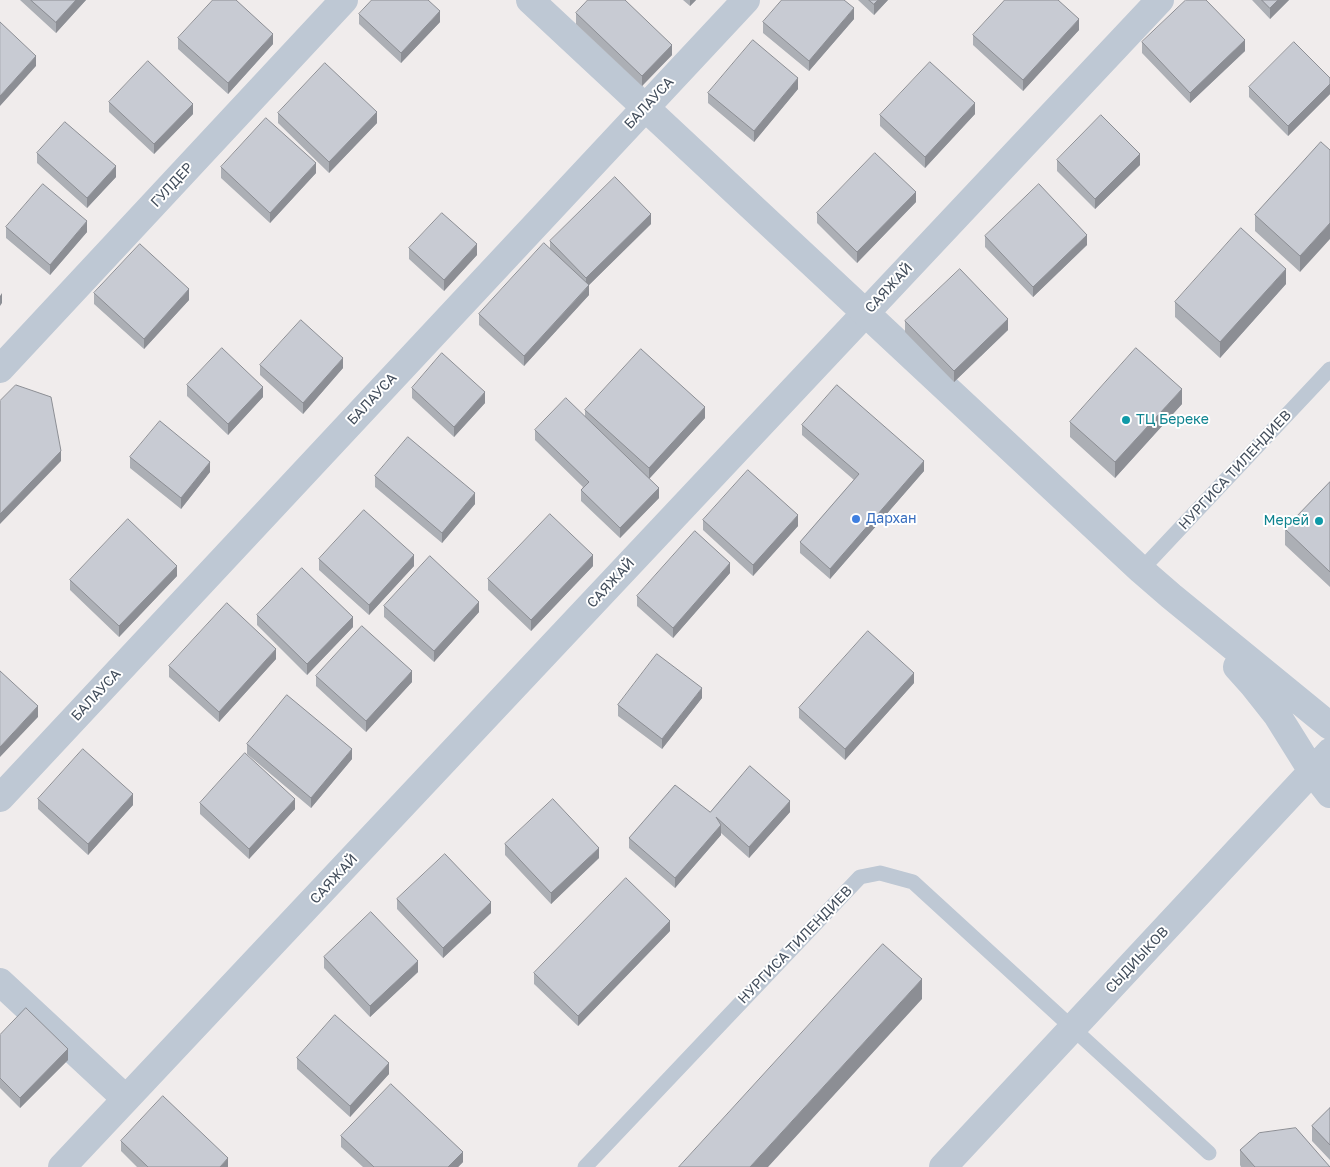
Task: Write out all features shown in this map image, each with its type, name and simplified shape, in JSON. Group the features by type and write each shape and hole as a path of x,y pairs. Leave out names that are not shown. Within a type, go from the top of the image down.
{"street":[{"name":"ГУЛДЕР","path":"0,369 344,0"},
{"path":"530,0 1141,570 1330,726"},
{"name":"БАЛАУСА","path":"0,798 746,0"},
{"name":"САЯЖАЙ","path":"62,1167 1160,0"},
{"path":"1171,596 1321,762 1330,794"},
{"name":"СЫДИЫКОВ","path":"943,1167 1321,762"},
{"path":"0,982 126,1099"}],"lane":[{"name":"НУРГИСА ТИЛЕНДИЕВ","path":"1141,570 1330,370"},
{"name":"НУРГИСА ТИЛЕНДИЕВ","path":"585,1167 860,877 880,873 913,882 1209,1153"}],"building":[{"path":"31,0 76,0 56,22"},
{"path":"213,0 236,0 273,34 228,83 178,38"},
{"path":"372,0 428,0 440,11 401,53 359,14"},
{"path":"588,0 625,0 672,45 642,76 576,13"},
{"path":"782,0 844,0 854,8 809,61 763,22"},
{"path":"869,0 878,0 874,4"},
{"path":"1005,0 1058,0 1079,19 1023,80 973,35"},
{"path":"1186,0 1206,0 1245,40 1190,93 1142,42"},
{"path":"1262,0 1278,0 1270,8"},
{"path":"0,22 36,56 0,96"},
{"path":"753,40 798,78 754,131 708,93"},
{"path":"1294,42 1330,78 1330,84 1288,126 1249,87"},
{"path":"148,61 193,104 154,144 109,102"},
{"path":"930,62 975,103 925,157 880,115"},
{"path":"325,63 377,112 329,162 278,113"},
{"path":"1101,115 1140,154 1095,199 1057,160"},
{"path":"266,118 316,163 270,213 221,167"},
{"path":"65,122 116,166 87,198 37,153"},
{"path":"1321,142 1330,150 1330,223 1300,256 1255,215"},
{"path":"875,153 916,192 857,252 817,213"},
{"path":"615,177 651,214 586,278 550,241"},
{"path":"43,184 87,221 50,265 6,227"},
{"path":"1039,184 1087,235 1033,287 985,236"},
{"path":"442,213 477,244 444,280 409,248"},
{"path":"1241,228 1286,269 1220,342 1175,302"},
{"path":"544,243 589,285 524,356 479,314"},
{"path":"140,244 189,289 144,339 94,293"},
{"path":"960,269 1008,319 954,371 905,321"},
{"path":"301,320 343,358 303,403 260,365"},
{"path":"222,348 263,387 228,424 187,385"},
{"name":"ТЦ Береке","path":"1136,348 1182,389 1115,462 1070,422"},
{"path":"641,349 705,407 649,468 585,410"},
{"path":"442,353 485,392 454,427 412,388"},
{"path":"16,385 51,397 61,451 0,514 0,401"},
{"name":"Дархан","path":"837,385 924,461 830,569 800,542 859,474 802,425"},
{"path":"566,398 659,488 620,528 581,490 589,482 535,430"},
{"path":"160,421 210,462 181,498 130,457"},
{"path":"408,437 475,493 442,533 375,476"},
{"path":"748,470 798,515 753,565 703,520"},
{"name":"Мерей","path":"1330,482 1330,572 1285,529"},
{"path":"364,510 414,555 369,605 319,559"},
{"path":"550,514 593,555 531,620 488,579"},
{"path":"128,519 177,566 119,626 70,580"},
{"path":"695,531 730,563 673,628 637,596"},
{"path":"430,556 479,602 434,651 384,606"},
{"path":"302,568 353,617 307,664 257,615"},
{"path":"227,603 276,649 219,712 169,666"},
{"path":"362,626 412,671 366,721 316,676"},
{"path":"868,631 914,673 845,749 799,708"},
{"path":"657,654 702,688 662,739 618,705"},
{"path":"0,671 38,706 0,747"},
{"path":"287,695 352,749 311,798 247,744"},
{"path":"83,749 133,794 88,844 38,799"},
{"path":"245,753 295,799 249,849 200,803"},
{"path":"750,766 790,801 749,847 716,817 721,825 675,878 629,838 675,785 710,812"},
{"path":"553,799 599,848 551,893 505,844"},
{"path":"445,854 491,902 443,948 397,899"},
{"path":"626,878 670,921 578,1016 534,973"},
{"path":"371,912 418,961 370,1006 324,957"},
{"path":"883,944 922,979 750,1167 679,1167"},
{"path":"26,1008 68,1049 20,1098 0,1078 0,1035"},
{"path":"335,1015 389,1063 350,1106 297,1058"},
{"path":"391,1084 463,1152 448,1167 374,1167 341,1136"},
{"path":"163,1096 228,1158 220,1167 148,1167 121,1141"},
{"path":"1330,1108 1330,1145 1312,1126"},
{"path":"1296,1128 1330,1167 1255,1167 1240,1150 1259,1133"}],"place":[{"name":"ТЦ Береке","path":"1126,420"},
{"name":"Дархан","path":"856,519"},
{"name":"Мерей","path":"1319,521"}]}
